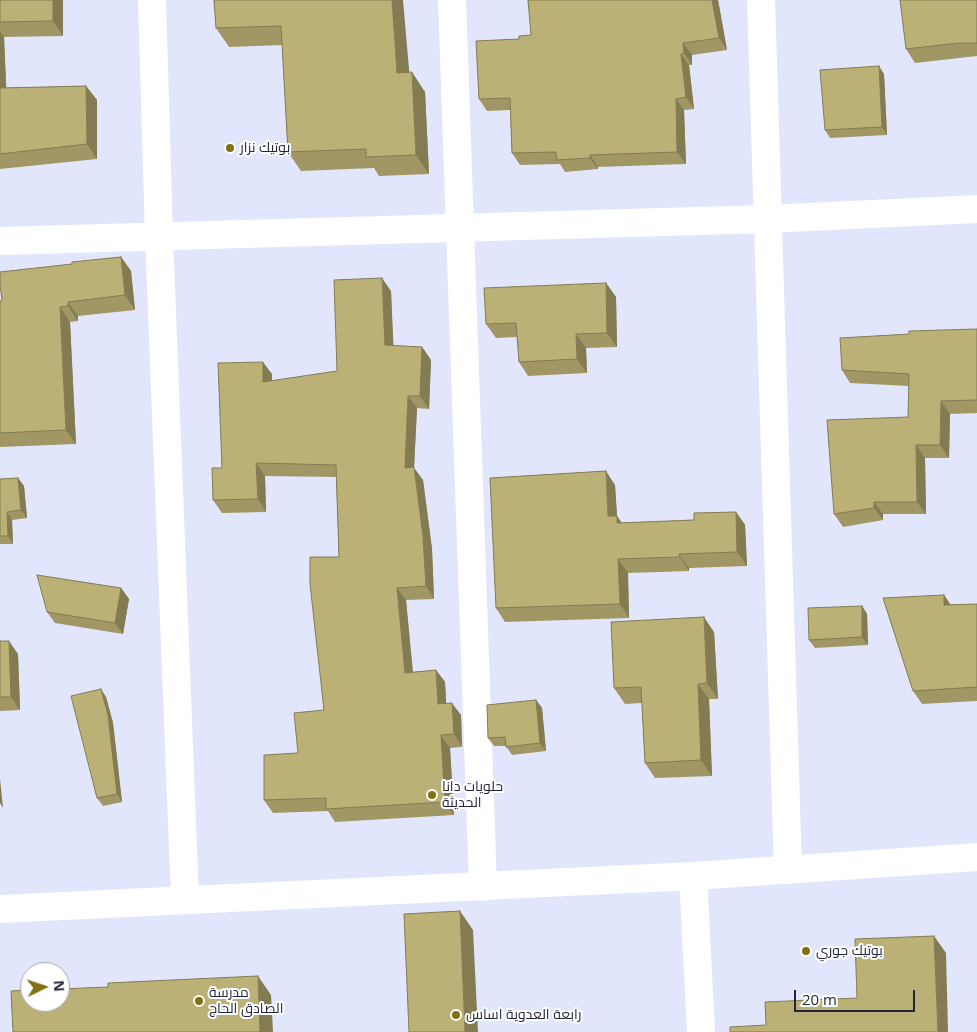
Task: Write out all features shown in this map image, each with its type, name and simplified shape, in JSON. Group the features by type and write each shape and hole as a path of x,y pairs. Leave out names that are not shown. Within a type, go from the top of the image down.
{"street":[{"path":"152,0 159,236 186,900"},
{"path":"452,0 484,887"},
{"path":"761,0 788,870"},
{"path":"0,241 767,219 977,209"},
{"path":"0,908 484,887 693,876 977,857"},
{"path":"693,876 701,1032"}],"building":[{"path":"0,0 53,0 53,21 0,22"},
{"path":"214,0 392,0 397,73 412,72 416,155 366,157 366,149 288,152 281,26 216,28"},
{"path":"528,0 712,0 719,38 683,43 684,53 681,54 686,97 676,99 677,152 590,155 590,158 557,160 556,152 512,153 510,98 479,99 476,41 519,39 519,36 531,35"},
{"path":"900,0 977,0 977,43 959,43 906,49"},
{"path":"879,66 882,127 825,130 820,70"},
{"path":"86,86 87,144 0,154 0,88"},
{"path":"121,257 125,295 68,302 68,306 60,307 66,430 0,433 0,301 2,301 0,272"},
{"path":"382,278 385,345 422,347 420,396 408,396 405,468 414,467 423,536 426,586 397,588 405,673 436,670 438,704 452,703 454,734 441,735 445,802 326,809 326,798 264,800 264,755 298,753 294,713 324,710 310,584 310,557 339,557 336,465 256,463 258,499 213,500 212,468 222,468 218,363 263,362 263,382 337,371 334,280"},
{"path":"606,283 607,333 576,334 577,359 519,362 516,323 486,324 484,288"},
{"path":"977,329 977,400 941,401 940,445 916,445 917,502 874,502 874,508 834,514 827,420 908,417 909,374 842,370 840,338 909,334 909,331"},
{"path":"606,471 608,516 617,516 617,523 694,520 694,513 736,512 737,552 679,554 680,557 618,559 620,604 496,608 490,478"},
{"path":"18,478 21,510 7,512 8,536 0,536 0,479"},
{"path":"37,575 121,588 115,623 47,612"},
{"path":"944,595 944,605 977,604 977,687 913,691 883,598"},
{"path":"862,606 862,637 809,640 808,608"},
{"path":"704,617 707,683 698,684 701,760 645,763 641,687 614,688 611,622"},
{"path":"0,641 9,641 11,697 0,697"},
{"path":"101,689 108,715 117,794 97,798 71,696"},
{"path":"536,700 540,743 506,747 505,737 488,738 487,705"},
{"path":"460,911 465,1032 409,1032 404,914"},
{"path":"934,936 938,1032 730,1032 730,1027 766,1025 765,1002 857,998 855,939"},
{"path":"258,976 260,1032 13,1032 11,991 20,991 20,1012 70,1012 70,989 108,987 108,983"}],"place":[{"name":"بوتيك نزار","path":"230,148"},
{"name":"حلويات دانا الحديثة","path":"432,795"},
{"name":"بوتيك جوري","path":"806,951"},
{"name":"مدرسة الصادق الحاج","path":"199,1001"},
{"name":"رابعة العدوية اساس","path":"456,1015"}]}
